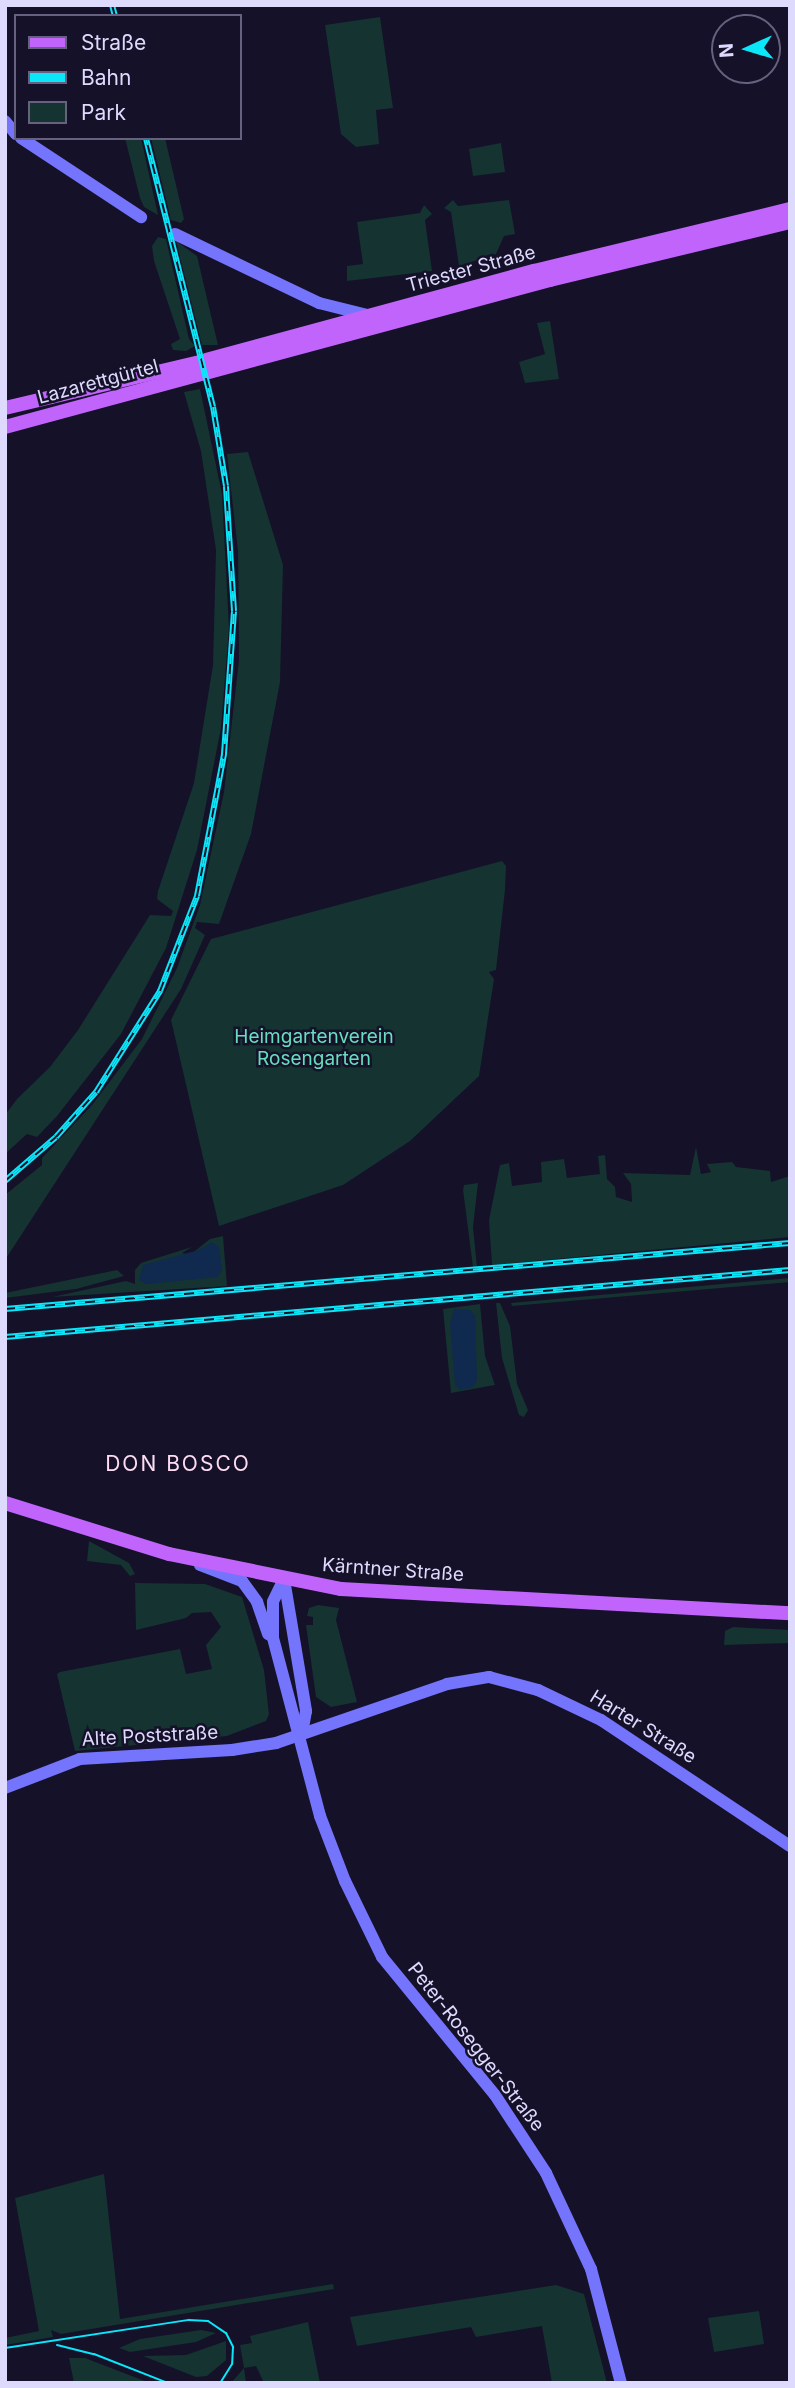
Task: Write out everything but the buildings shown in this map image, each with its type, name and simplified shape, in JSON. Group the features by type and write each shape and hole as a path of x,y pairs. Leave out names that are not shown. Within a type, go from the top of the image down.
{"main road":[{"path":"24,140 141,217"},
{"name":"Triester Straße","path":"373,322 790,209"},
{"name":"Triester Straße","path":"175,234 319,303 373,322 790,222"},
{"name":"Lazarettgürtel","path":"5,427 204,367 373,322"},
{"name":"Lazarettgürtel","path":"5,408 204,367"},
{"name":"Kärntner Straße","path":"5,1503 169,1554 284,1579 385,1592 790,1613"},
{"path":"169,1554 242,1581 257,1602 277,1653"},
{"name":"Peter-Rosegger-Straße","path":"284,1579 273,1602 277,1653 302,1734 320,1816 358,1909 406,1992 495,2095 546,2173 591,2269 621,2383"},
{"name":"Peter-Rosegger-Straße","path":"284,1579 306,1712 302,1734"},
{"name":"Harter Straße","path":"302,1734 447,1684 489,1677 514,1682 601,1720 790,1846"},
{"name":"Alte Poststraße","path":"5,1788 80,1759 232,1750 302,1734"}],"green space":[{"path":"380,17 393,108 376,110 379,144 356,147 341,134 325,25"},
{"path":"126,140 141,140 158,215 144,207"},
{"path":"151,140 165,140 184,219 181,223 171,220"},
{"path":"501,143 505,172 473,176 469,149"},
{"path":"453,200 458,206 509,200 515,234 504,236 496,254 459,266 451,212 444,208"},
{"path":"424,205 432,214 425,220 432,271 347,281 347,266 363,264 357,222 420,213"},
{"path":"158,237 166,239 189,339 195,346 186,351 173,350 171,344 180,339 154,261 152,246"},
{"path":"176,241 197,256 218,345 202,345"},
{"path":"550,321 559,379 525,383 519,362 545,354 537,323"},
{"path":"200,389 222,494 229,628 221,728 197,850 166,948 121,1034 57,1116 37,1137 27,1134 5,1154 5,1115 17,1099 50,1067 78,1030 150,915 171,916 173,911 157,899 158,891 194,783 213,665 216,550 201,451 184,392"},
{"path":"248,452 283,565 280,682 251,834 219,924 197,922 195,928 205,935 181,989 5,1260 5,1195 42,1165 42,1158 92,1105 142,1039 177,968 200,905 224,792 239,660 238,551 227,454"},
{"name":"Heimgartenverein Rosengarten","path":"502,861 506,866 505,890 496,970 489,972 494,979 479,1076 410,1141 343,1185 219,1226 171,1020 211,939"},
{"path":"696,1147 701,1174 711,1172 707,1164 732,1162 736,1167 770,1171 771,1182 790,1176 790,1237 492,1265 489,1220 500,1165 509,1163 512,1186 542,1182 541,1162 564,1159 567,1178 600,1174 598,1156 605,1155 607,1179 615,1187 616,1197 632,1202 631,1184 623,1173 690,1175"},
{"path":"478,1183 473,1227 477,1267 473,1267 463,1190 464,1185"},
{"path":"223,1236 227,1286 52,1297 126,1281 135,1284 135,1270 141,1263 192,1247 182,1253 190,1255 210,1239"},
{"path":"117,1270 124,1276 76,1289 5,1298 5,1293"},
{"path":"790,1278 790,1282 512,1306 511,1303"},
{"path":"496,1303 500,1303 510,1326 517,1384 528,1410 524,1417 519,1415 502,1358"},
{"path":"480,1304 485,1356 495,1385 451,1393 443,1309"},
{"path":"89,1541 129,1563 135,1574 130,1576 121,1565 87,1561"},
{"path":"135,1583 205,1584 242,1597 264,1670 269,1714 266,1721 227,1736 75,1751 57,1674 60,1672 180,1649 186,1674 212,1669 206,1645 221,1627 211,1612 192,1613 186,1618 136,1630"},
{"path":"318,1605 339,1608 336,1620 357,1702 331,1707 316,1697 306,1625 313,1625 313,1617 307,1616 309,1608"},
{"path":"733,1627 790,1630 790,1643 724,1645 725,1631"},
{"path":"104,2174 120,2319 333,2284 334,2289 61,2334 51,2330 53,2337 5,2345 5,2338 39,2331 15,2198"},
{"path":"556,2285 584,2294 607,2383 552,2383 542,2326 476,2337 471,2327 357,2346 350,2317"},
{"path":"759,2311 764,2344 714,2352 708,2318"},
{"path":"308,2322 320,2383 264,2383 256,2366 244,2368 240,2345 252,2343 250,2336"},
{"path":"201,2330 216,2333 196,2342 130,2352 119,2348 140,2339"},
{"path":"226,2341 226,2360 207,2376 196,2377 143,2356 186,2355"},
{"path":"69,2358 85,2358 150,2383 74,2383"},
{"path":"244,2368 246,2383 231,2383"}],"water":[{"path":"212,1242 219,1247 222,1270 218,1277 146,1284 139,1280 143,1265 199,1250"},
{"path":"454,1309 470,1310 475,1316 477,1380 473,1387 460,1390 455,1384 450,1324"}],"tram line":[{"path":"5,2348 189,2320 208,2321 226,2333 233,2347 232,2364 220,2383"},
{"path":"57,2345 94,2354 168,2383"}],"railway":[{"path":"112,5 114,14"},
{"path":"5,1181 56,1137 96,1092 160,991 197,896 224,754 234,611 226,486 213,407 146,140"},
{"path":"5,1309 790,1243"},
{"path":"5,1337 790,1270"}],"district":[{"name":"DON BOSCO","path":"178,1464"}]}
